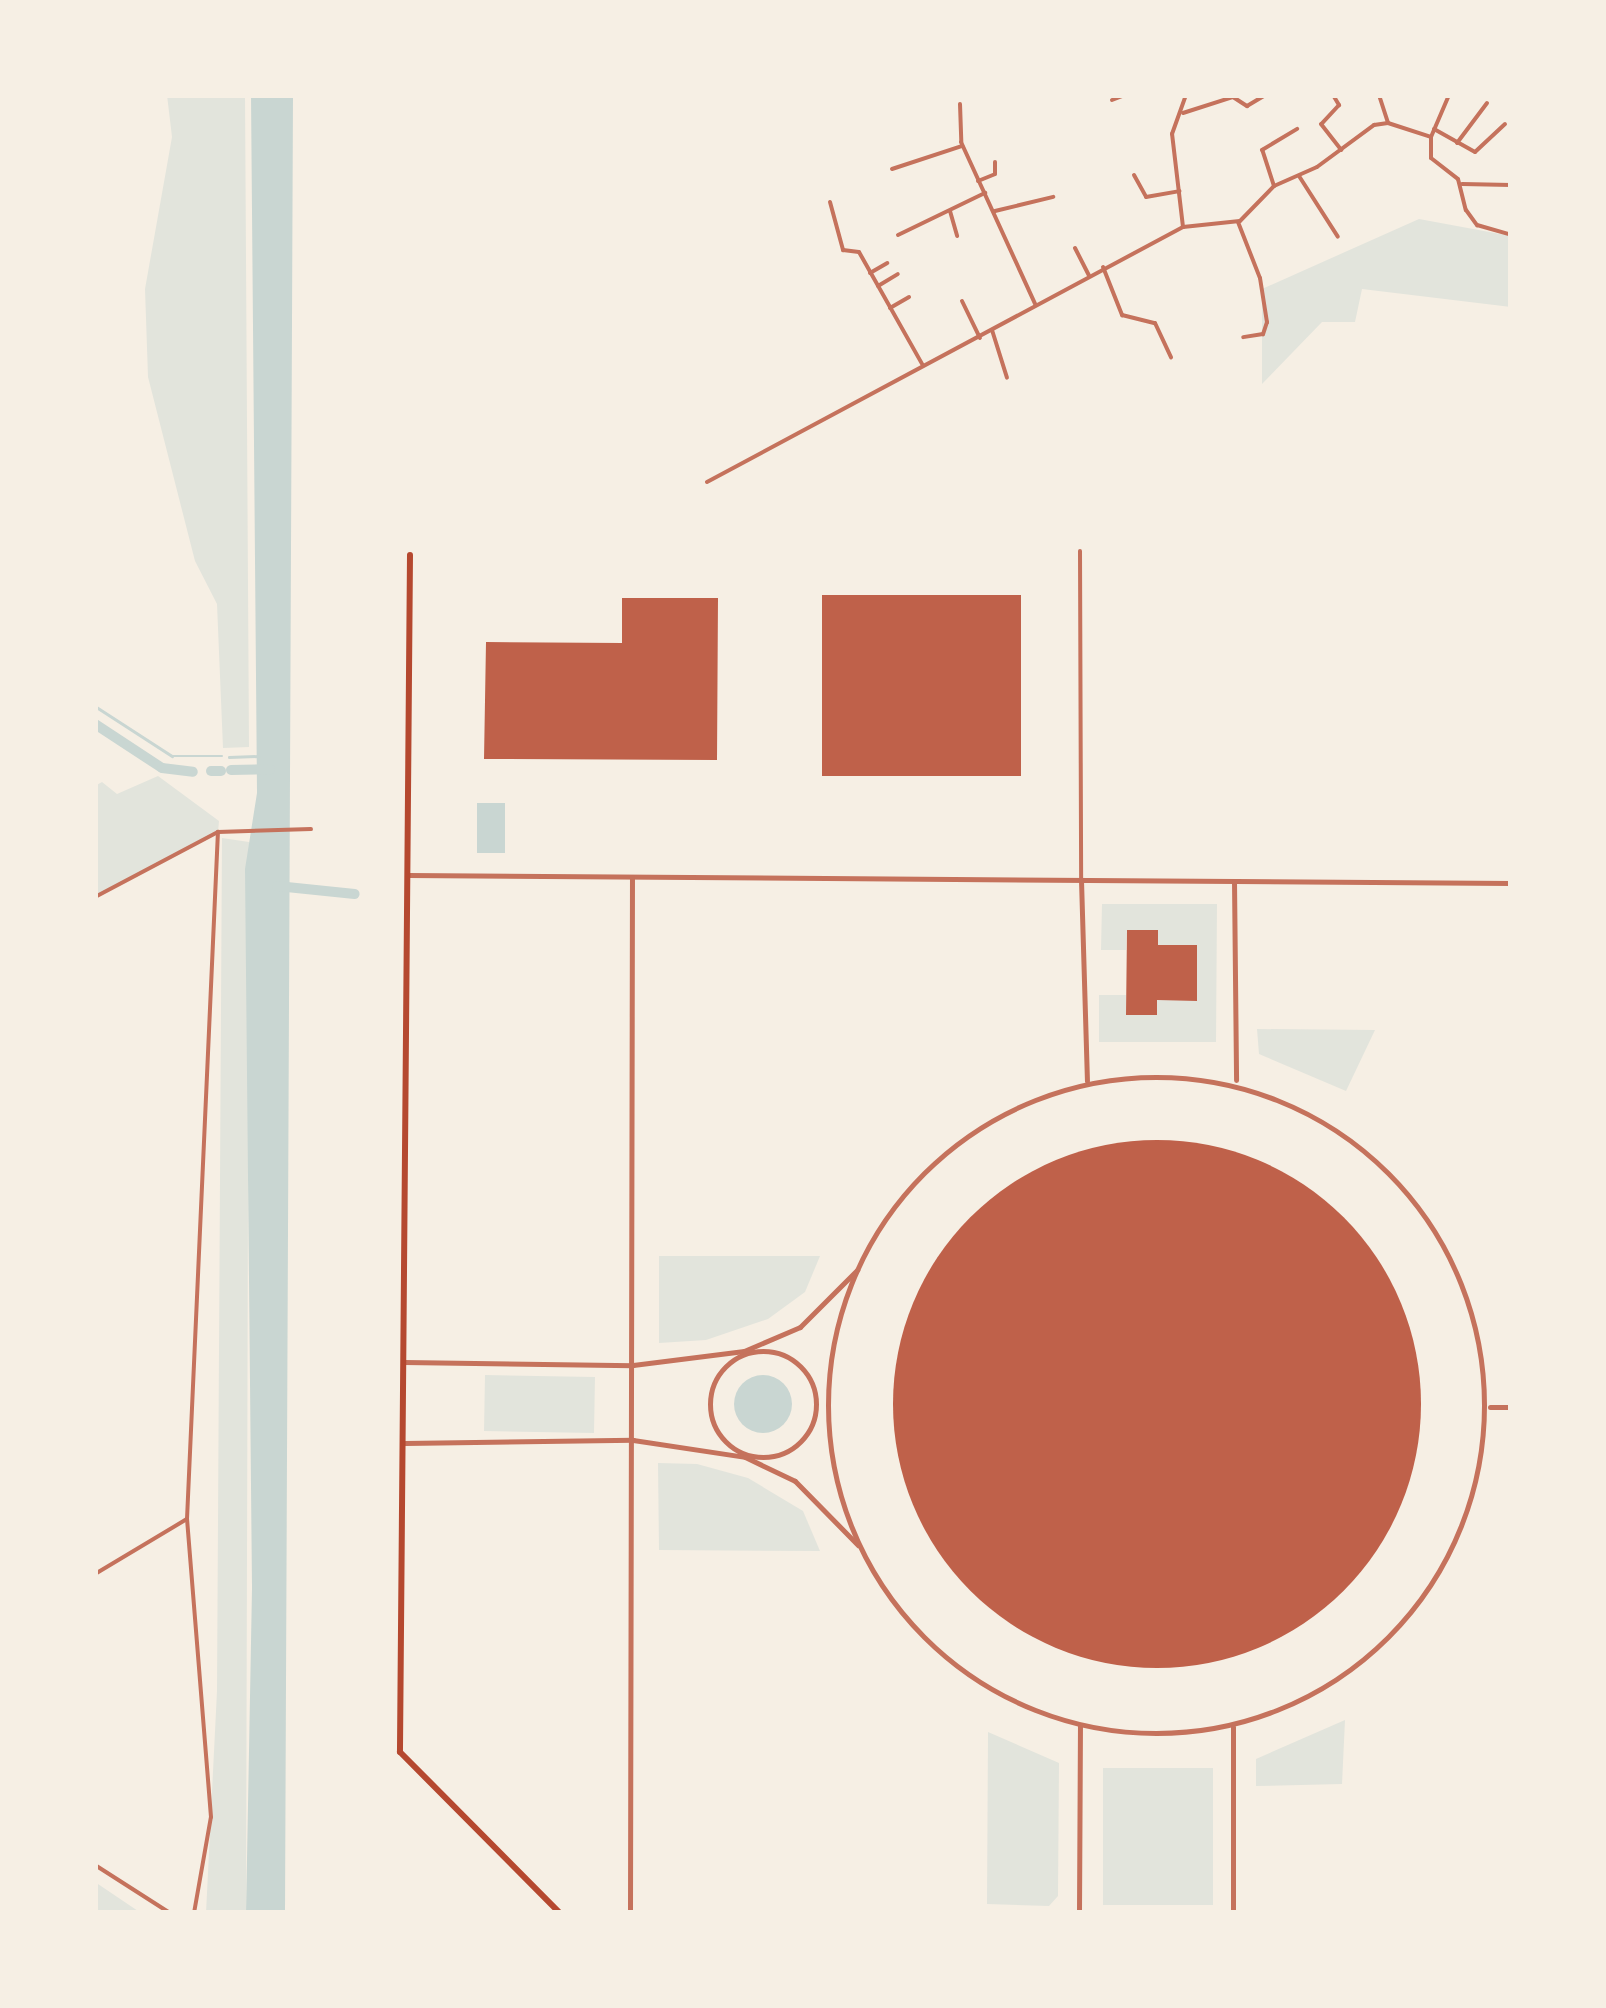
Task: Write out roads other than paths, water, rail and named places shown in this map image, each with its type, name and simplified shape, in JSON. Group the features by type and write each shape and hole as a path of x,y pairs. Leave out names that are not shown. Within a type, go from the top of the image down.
{"main road":[{"path":"410,555 400,1752 560,1913"}],"street":[{"path":"1112,100 1124,95"},
{"path":"1183,228 1172,134 1186,95"},
{"path":"1181,114 1233,98 1247,106 1265,95"},
{"path":"1334,95 1339,105 1320,124 1340,150"},
{"path":"1378,95 1388,123"},
{"path":"1449,95 1431,137 1430,158 1462,184 1511,186"},
{"path":"1457,143 1487,102"},
{"path":"960,104 962,146 1035,304"},
{"path":"707,482 1183,228 1238,222 1274,186 1299,176 1388,123 1431,137"},
{"path":"1434,130 1475,152 1505,124"},
{"path":"1274,186 1262,150 1296,129"},
{"path":"892,168 962,146"},
{"path":"978,181 995,174 995,162"},
{"path":"1134,175 1146,196 1179,191"},
{"path":"1299,176 1338,237"},
{"path":"1462,184 1466,210 1478,225 1511,235"},
{"path":"898,236 984,193"},
{"path":"994,210 1053,197"},
{"path":"830,202 843,250 857,250 922,364"},
{"path":"950,211 957,236"},
{"path":"1238,222 1260,278 1266,322 1262,334 1243,337"},
{"path":"1075,248 1089,275"},
{"path":"870,273 887,263"},
{"path":"1103,268 1122,315 1155,324 1170,357"},
{"path":"878,286 898,274"},
{"path":"890,308 909,297"},
{"path":"962,301 980,338"},
{"path":"992,330 1007,378"},
{"path":"1080,551 1081,880 1087,1081"},
{"path":"95,897 218,832 239,836 312,830"},
{"path":"194,1913 212,1817 187,1519 218,832"},
{"path":"408,875 1511,882"},
{"path":"630,1913 632,877"},
{"path":"1234,881 1236,1080"},
{"path":"405,1443 633,1440 745,1456 793,1448 813,1423 819,1402 860,1268 889,1216 932,1170 976,1136 1087,1081 1236,1080 1316,1112 1399,1191 1463,1288 1490,1407 1466,1521 1414,1605 1390,1635 1308,1698 1233,1727 1188,1733 1080,1725 1010,1696 976,1674 891,1596 836,1495 819,1402 796,1362 744,1350"},
{"path":"404,1362 633,1365 744,1350 800,1327 860,1268"},
{"path":"744,1350 720,1373 710,1404 720,1435 745,1456 795,1481 864,1550"},
{"path":"1490,1407 1511,1407"},
{"path":"95,1574 187,1519"},
{"path":"1079,1913 1080,1725"},
{"path":"1233,1727 1233,1913"},
{"path":"95,1864 170,1913"}],"waterway":[{"path":"95,706 172,756 222,756"},
{"path":"95,724 162,768 193,772"},
{"path":"229,757 259,756"},
{"path":"231,770 270,769"},
{"path":"211,771 221,771"},
{"path":"277,886 355,894"}]}
